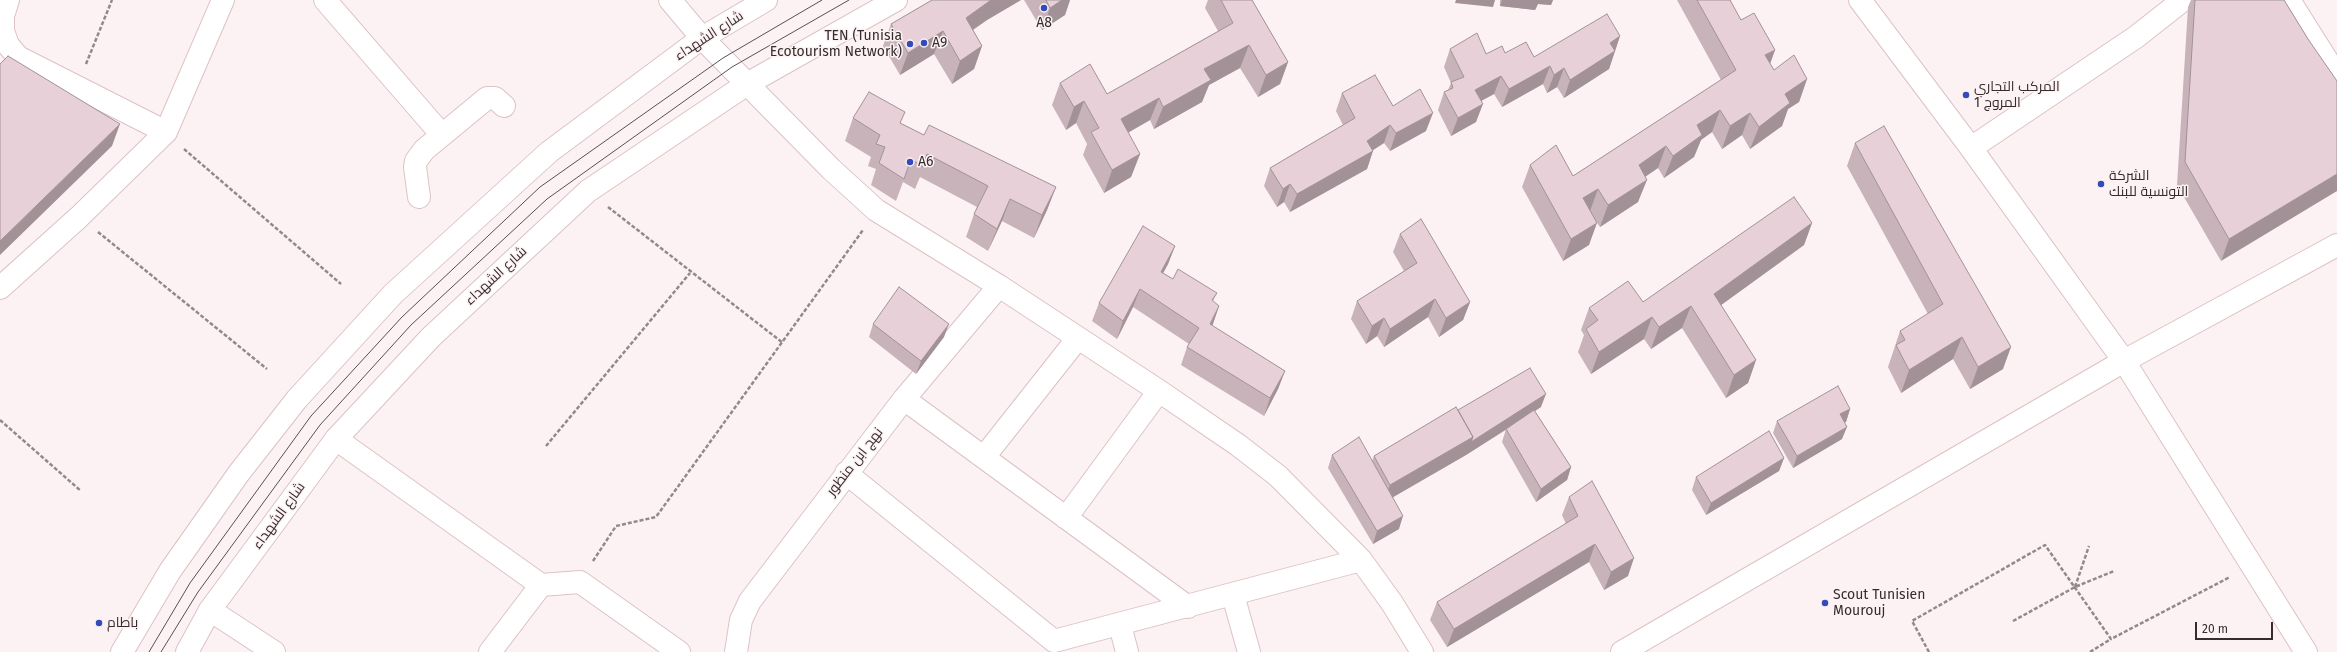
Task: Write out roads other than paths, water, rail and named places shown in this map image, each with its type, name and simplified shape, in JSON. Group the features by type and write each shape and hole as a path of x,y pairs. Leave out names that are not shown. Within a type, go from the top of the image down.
{"street":[{"path":"8,0 2,16 3,31 8,45 18,57 76,88 166,132"},
{"path":"0,288 80,217 166,132 223,0"},
{"path":"325,0 442,135"},
{"path":"670,0 702,38 831,170 876,210 999,286 1159,391 1238,445 1278,476 1360,560 1392,603 1422,652"},
{"name":"شارع الشهداء","path":"122,652 170,571 239,474 297,399 393,294 549,152 702,38 766,0"},
{"name":"شارع الشهداء","path":"187,652 210,610 336,438 431,337 588,191 748,84 896,0"},
{"path":"1970,148 2136,37 2183,0"},
{"path":"2289,0 2337,76"},
{"path":"1866,2 2124,361 2306,652"},
{"path":"419,197 416,161 424,150 487,98 495,98 504,106"},
{"path":"1622,652 2124,361 2337,245"},
{"name":"نهج ابن منظور","path":"736,652 741,620 750,601 846,473 904,399 999,286"},
{"path":"984,457 1078,338"},
{"path":"1066,518 1159,391"},
{"path":"904,399 1188,607"},
{"path":"336,438 541,584 580,582 679,652"},
{"path":"846,473 1049,647 1120,625 1360,560"},
{"path":"490,652 541,584"},
{"path":"1233,595 1249,652"},
{"path":"210,610 274,652"},
{"path":"1120,625 1127,652"}],"tram line":[{"path":"149,652 190,583 311,416 402,317 540,187 723,58 822,0"},
{"path":"161,652 198,592 320,425 411,325 547,199 732,67 849,0"}],"place":[{"name":"A8","path":"1044,8"},
{"name":"A9","path":"924,43"},
{"name":"TEN (Tunisia Ecotourism Network)","path":"910,44"},
{"name":"المركب التجاري المروج 1","path":"1966,95"},
{"name":"A6","path":"910,162"},
{"name":"الشركة التونسية للبنك","path":"2101,184"},
{"name":"Scout Tunisien Mourouj","path":"1825,603"},
{"name":"باطام","path":"99,623"}]}
